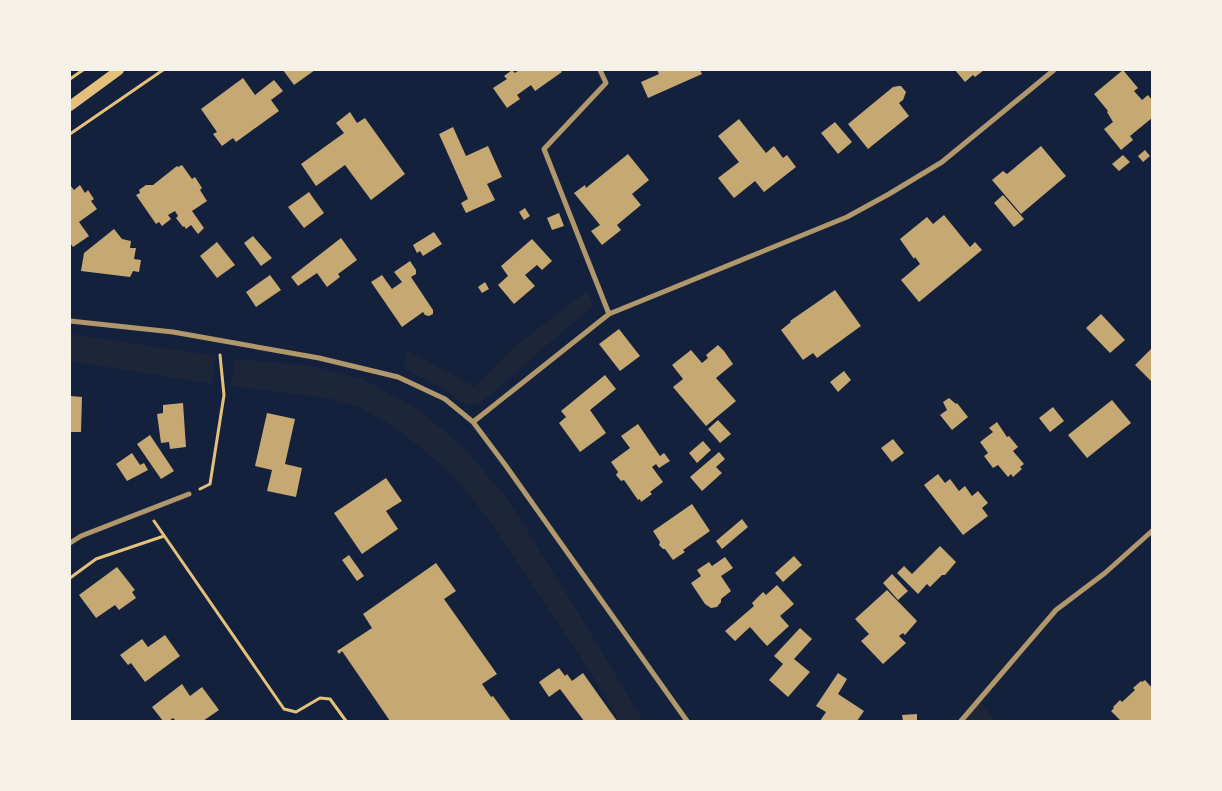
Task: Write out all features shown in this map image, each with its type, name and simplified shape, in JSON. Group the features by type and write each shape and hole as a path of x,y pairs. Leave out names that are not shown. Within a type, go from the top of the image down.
{"main road":[{"path":"70,106 119,70"}],"street":[{"path":"600,70 606,84 544,149 610,314"},
{"path":"473,422 610,314 847,217 889,194 942,162 1054,70"},
{"path":"70,321 173,332 319,358 398,377 445,399 473,422 687,721"},
{"path":"70,543 81,536 190,494"},
{"path":"960,721 1056,610 1105,573 1152,531"}],"path":[{"path":"70,79 83,70"},
{"path":"70,134 163,70"},
{"path":"190,494 210,484 224,395 218,339"},
{"path":"147,510 284,709 296,712 320,698 330,699 346,721"},
{"path":"70,578 96,559 164,536"}],"shaded area":[{"path":"587,291 594,306 492,394 479,403 466,405 440,387 403,368 408,351 475,387 512,349"},
{"path":"70,334 216,356 212,384 70,361"},
{"path":"235,359 313,366 363,379 419,410 462,446 507,498 643,721 618,721 612,707 578,653 490,521 461,485 439,463 386,422 356,406 328,398 231,386"},
{"path":"977,699 996,721 962,721"}],"building":[{"path":"283,70 315,70 294,85"},
{"path":"512,70 515,73 519,70 560,70 562,72 535,91 531,85 517,95 520,99 507,108 493,88 507,79 504,76"},
{"path":"657,70 700,70 702,74 648,98 641,82 659,74"},
{"path":"955,70 984,70 975,77 973,75 965,82"},
{"path":"1123,70 1138,88 1134,91 1142,100 1148,95 1152,100 1152,118 1130,136 1133,140 1121,150 1104,129 1113,122 1108,111 1094,94"},
{"path":"243,78 255,95 274,80 283,91 271,100 279,111 236,142 233,138 222,146 213,134 217,132 201,109"},
{"path":"901,86 906,92 903,100 899,103 909,116 868,149 848,124 893,87"},
{"path":"350,112 357,123 365,118 405,174 371,200 345,165 316,186 301,164 344,133 336,123"},
{"path":"739,119 766,153 774,146 783,158 787,155 796,167 764,192 755,181 734,198 718,178 739,162 718,136"},
{"path":"835,122 852,142 838,154 821,133"},
{"path":"453,127 466,156 488,146 502,177 487,184 495,200 466,213 461,203 468,199 439,134"},
{"path":"1041,146 1066,176 1021,214 992,180 1003,171 1007,174"},
{"path":"1145,150 1150,156 1143,162 1138,156"},
{"path":"628,154 649,180 632,194 641,205 617,225 621,230 602,245 591,231 600,225 574,193 585,185 586,188"},
{"path":"1123,155 1130,162 1119,171 1112,164"},
{"path":"182,165 192,179 195,177 207,201 192,211 204,228 198,234 191,225 186,229 183,227 176,218 178,216 175,211 168,215 171,219 162,226 159,222 156,224 136,195 146,185 153,185 177,166"},
{"path":"70,185 74,190 80,185 85,193 88,190 94,199 91,201 97,209 79,222 89,236 73,247 70,243"},
{"path":"309,192 324,213 304,228 288,207"},
{"path":"1003,195 1024,219 1014,227 994,203"},
{"path":"525,208 530,216 524,220 519,212"},
{"path":"559,213 564,226 552,230 547,218"},
{"path":"944,215 970,247 975,242 982,250 919,302 901,280 920,264 915,257 914,259 900,239 927,217 933,224"},
{"path":"114,229 122,239 131,241 130,248 136,248 134,259 141,260 139,272 133,271 130,277 81,271 84,253"},
{"path":"434,232 442,244 423,256 420,251 417,253 413,245"},
{"path":"253,236 272,258 261,266 244,243"},
{"path":"341,238 357,260 338,274 340,277 327,287 317,273 298,286 291,277"},
{"path":"532,239 552,261 542,270 537,265 525,275 535,286 514,304 498,285 508,276 501,266"},
{"path":"217,242 235,265 217,278 200,256"},
{"path":"410,261 416,270 416,274 411,277 433,310 433,314 429,316 423,312 402,327 371,282 382,275 392,289 402,282 394,272"},
{"path":"270,275 281,290 256,307 246,292"},
{"path":"485,282 489,289 482,293 478,287"},
{"path":"835,290 861,326 817,358 813,353 803,360 781,330 790,321"},
{"path":"1101,314 1125,340 1110,353 1086,328"},
{"path":"619,329 640,356 620,371 599,344"},
{"path":"718,345 733,364 716,378 736,401 706,426 673,387 683,379 672,365 691,350 702,363 708,358 706,355"},
{"path":"1152,348 1152,382 1135,365"},
{"path":"844,371 851,380 838,392 830,382"},
{"path":"605,375 616,389 590,410 606,433 580,452 559,423 566,417 561,411"},
{"path":"70,396 82,397 81,432 70,432"},
{"path":"949,398 957,403 968,417 952,430 940,415 947,410 943,402"},
{"path":"1112,400 1131,423 1087,458 1068,435"},
{"path":"183,403 186,447 170,449 169,442 161,443 157,414 163,413 163,405"},
{"path":"1053,407 1064,421 1050,432 1039,418"},
{"path":"267,413 295,419 285,464 302,468 296,497 267,491 272,470 255,466"},
{"path":"718,420 731,434 720,443 708,429"},
{"path":"997,422 1007,437 1009,436 1018,447 1013,451 1024,464 1020,467 1022,469 1013,477 1011,474 1008,477 998,465 993,468 984,456 988,453 980,442 993,432 989,428"},
{"path":"638,424 660,456 664,453 670,461 659,468 656,464 652,467 663,482 641,502 624,480 621,481 616,475 618,472 611,462 630,448 621,436"},
{"path":"150,435 174,471 161,479 137,444"},
{"path":"893,439 904,453 892,462 881,448"},
{"path":"703,441 711,450 697,463 689,453"},
{"path":"719,452 725,459 716,467 722,473 702,491 690,477"},
{"path":"132,453 140,465 144,463 148,470 127,481 116,464"},
{"path":"938,474 945,483 950,479 959,491 965,486 972,496 978,491 988,503 982,508 988,516 963,535 924,485"},
{"path":"386,478 402,501 386,511 398,529 362,554 334,513"},
{"path":"692,504 710,531 683,550 685,552 673,560 665,549 659,545 660,542 653,531"},
{"path":"742,519 748,527 722,549 716,541"},
{"path":"940,546 956,562 945,575 942,575 930,587 927,584 918,594 897,573 904,566 912,574"},
{"path":"349,555 364,576 357,581 342,560"},
{"path":"794,556 802,565 783,582 775,573"},
{"path":"725,557 733,568 721,576 731,591 721,599 717,607 711,608 705,604 691,583 701,576 697,570 709,562 712,566"},
{"path":"436,563 456,591 444,599 497,674 482,684 511,721 390,721 342,651 339,654 337,651 372,628 363,614"},
{"path":"117,567 135,590 132,592 136,598 119,610 115,605 96,618 79,595"},
{"path":"892,574 908,591 898,600 883,583"},
{"path":"777,585 794,604 780,616 789,626 767,646 750,627 735,641 725,631 754,606 752,603 763,592 766,595"},
{"path":"887,590 917,621 905,635 903,633 899,636 906,643 883,664 861,641 869,634 855,619"},
{"path":"800,628 812,639 794,659 810,672 788,697 769,680 783,664 774,656"},
{"path":"165,635 180,656 145,682 131,663 128,665 120,655 142,639 148,647"},
{"path":"559,668 572,681 583,673 617,721 584,721 560,689 549,697 539,682"},
{"path":"838,673 847,679 838,694 864,711 857,721 820,721 826,712 816,706"},
{"path":"1145,680 1152,688 1152,721 1121,721 1111,711 1113,707 1120,700 1122,702 1135,690 1133,688"},
{"path":"182,684 190,696 202,687 219,710 203,721 176,721 173,718 169,721 163,721 152,707"},
{"path":"917,714 917,721 903,721 902,715"}]}
